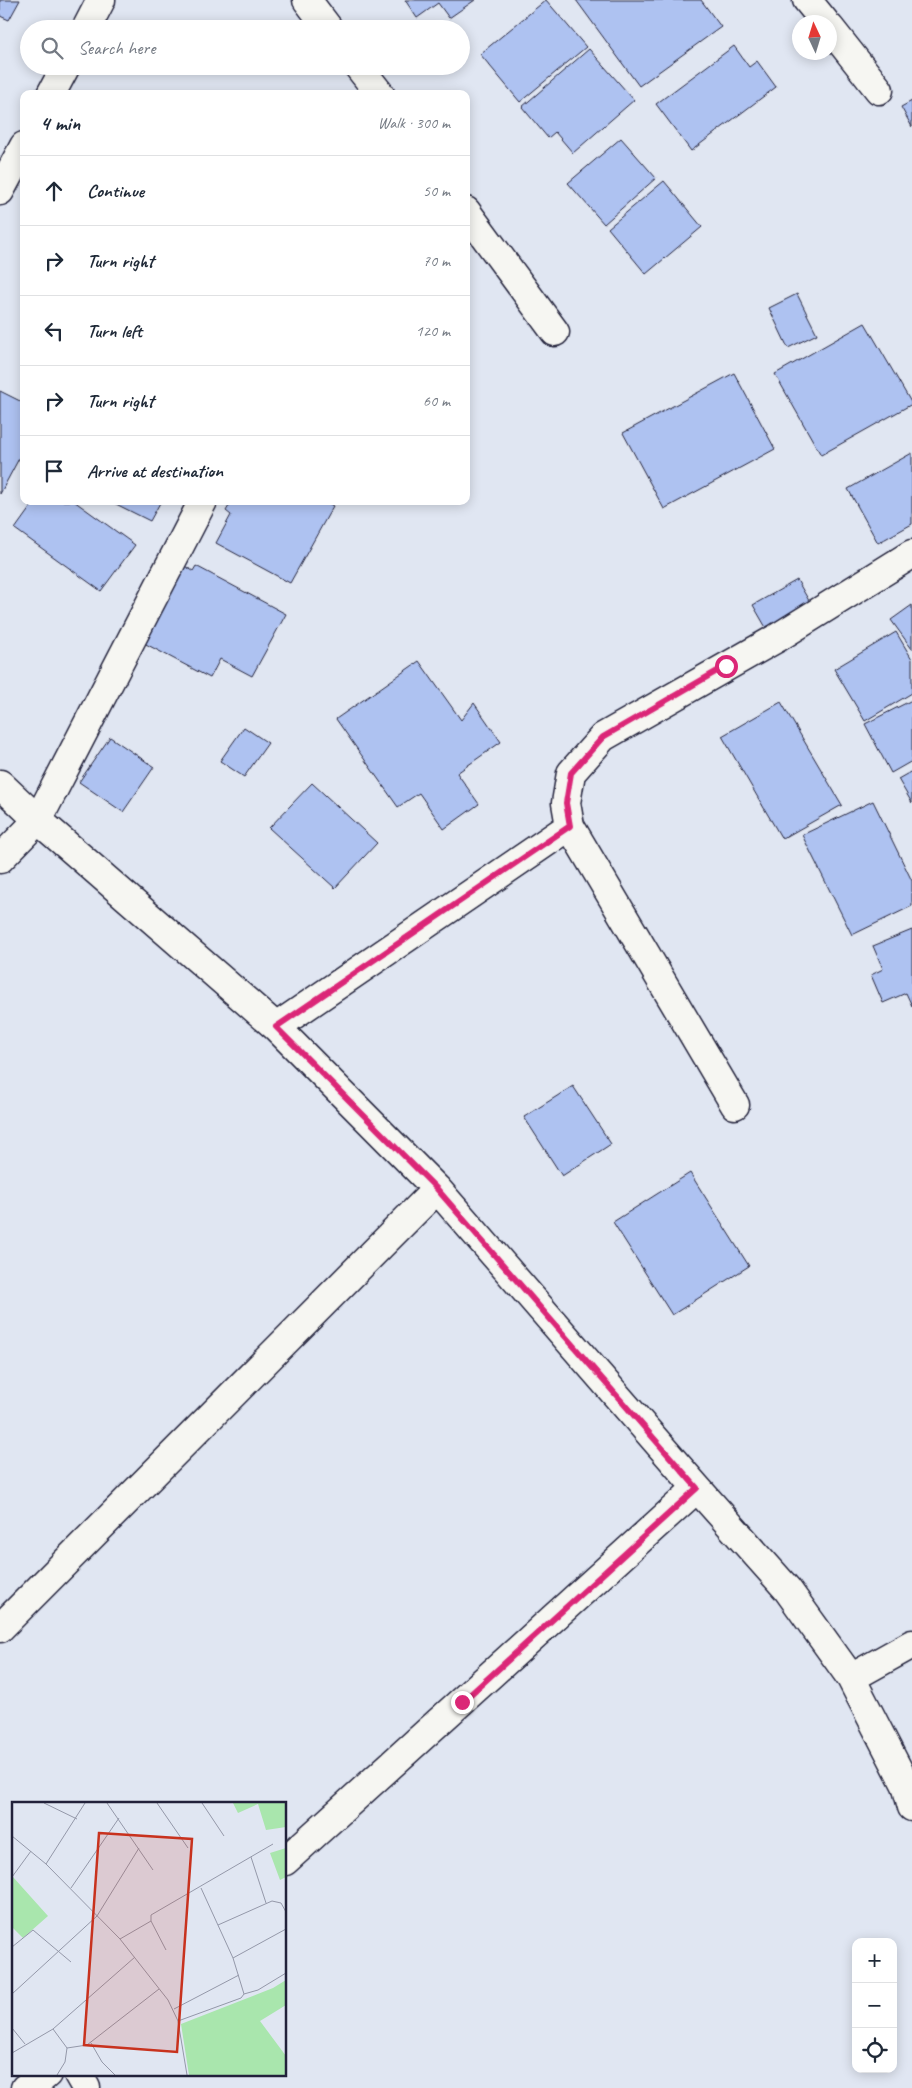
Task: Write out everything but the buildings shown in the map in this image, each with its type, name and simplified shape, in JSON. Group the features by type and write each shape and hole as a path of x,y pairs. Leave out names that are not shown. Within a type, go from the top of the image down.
{"street":[{"path":"91,20 101,0"},
{"path":"307,0 322,20"},
{"path":"808,0 820,15"},
{"path":"837,37 879,90"},
{"path":"54,90 62,75"},
{"path":"365,75 377,90"},
{"path":"0,191 20,154"},
{"path":"470,216 556,332"},
{"path":"0,859 38,820 200,505"},
{"path":"735,1105 570,826 566,803 571,773 603,737 777,638 912,554"},
{"path":"0,784 38,820 276,1027 437,1189 697,1488 787,1588 851,1678 910,1791"},
{"path":"276,1027 570,826"},
{"path":"0,1628 437,1189"},
{"path":"286,1861 697,1488"},
{"path":"851,1678 912,1644"},
{"path":"24,2088 34,2084 44,2076"},
{"path":"79,2076 86,2088"}],"route":[{"path":"462,1702 697,1488 437,1189 276,1027 570,826 566,803 571,773 603,737 726,666"}]}
